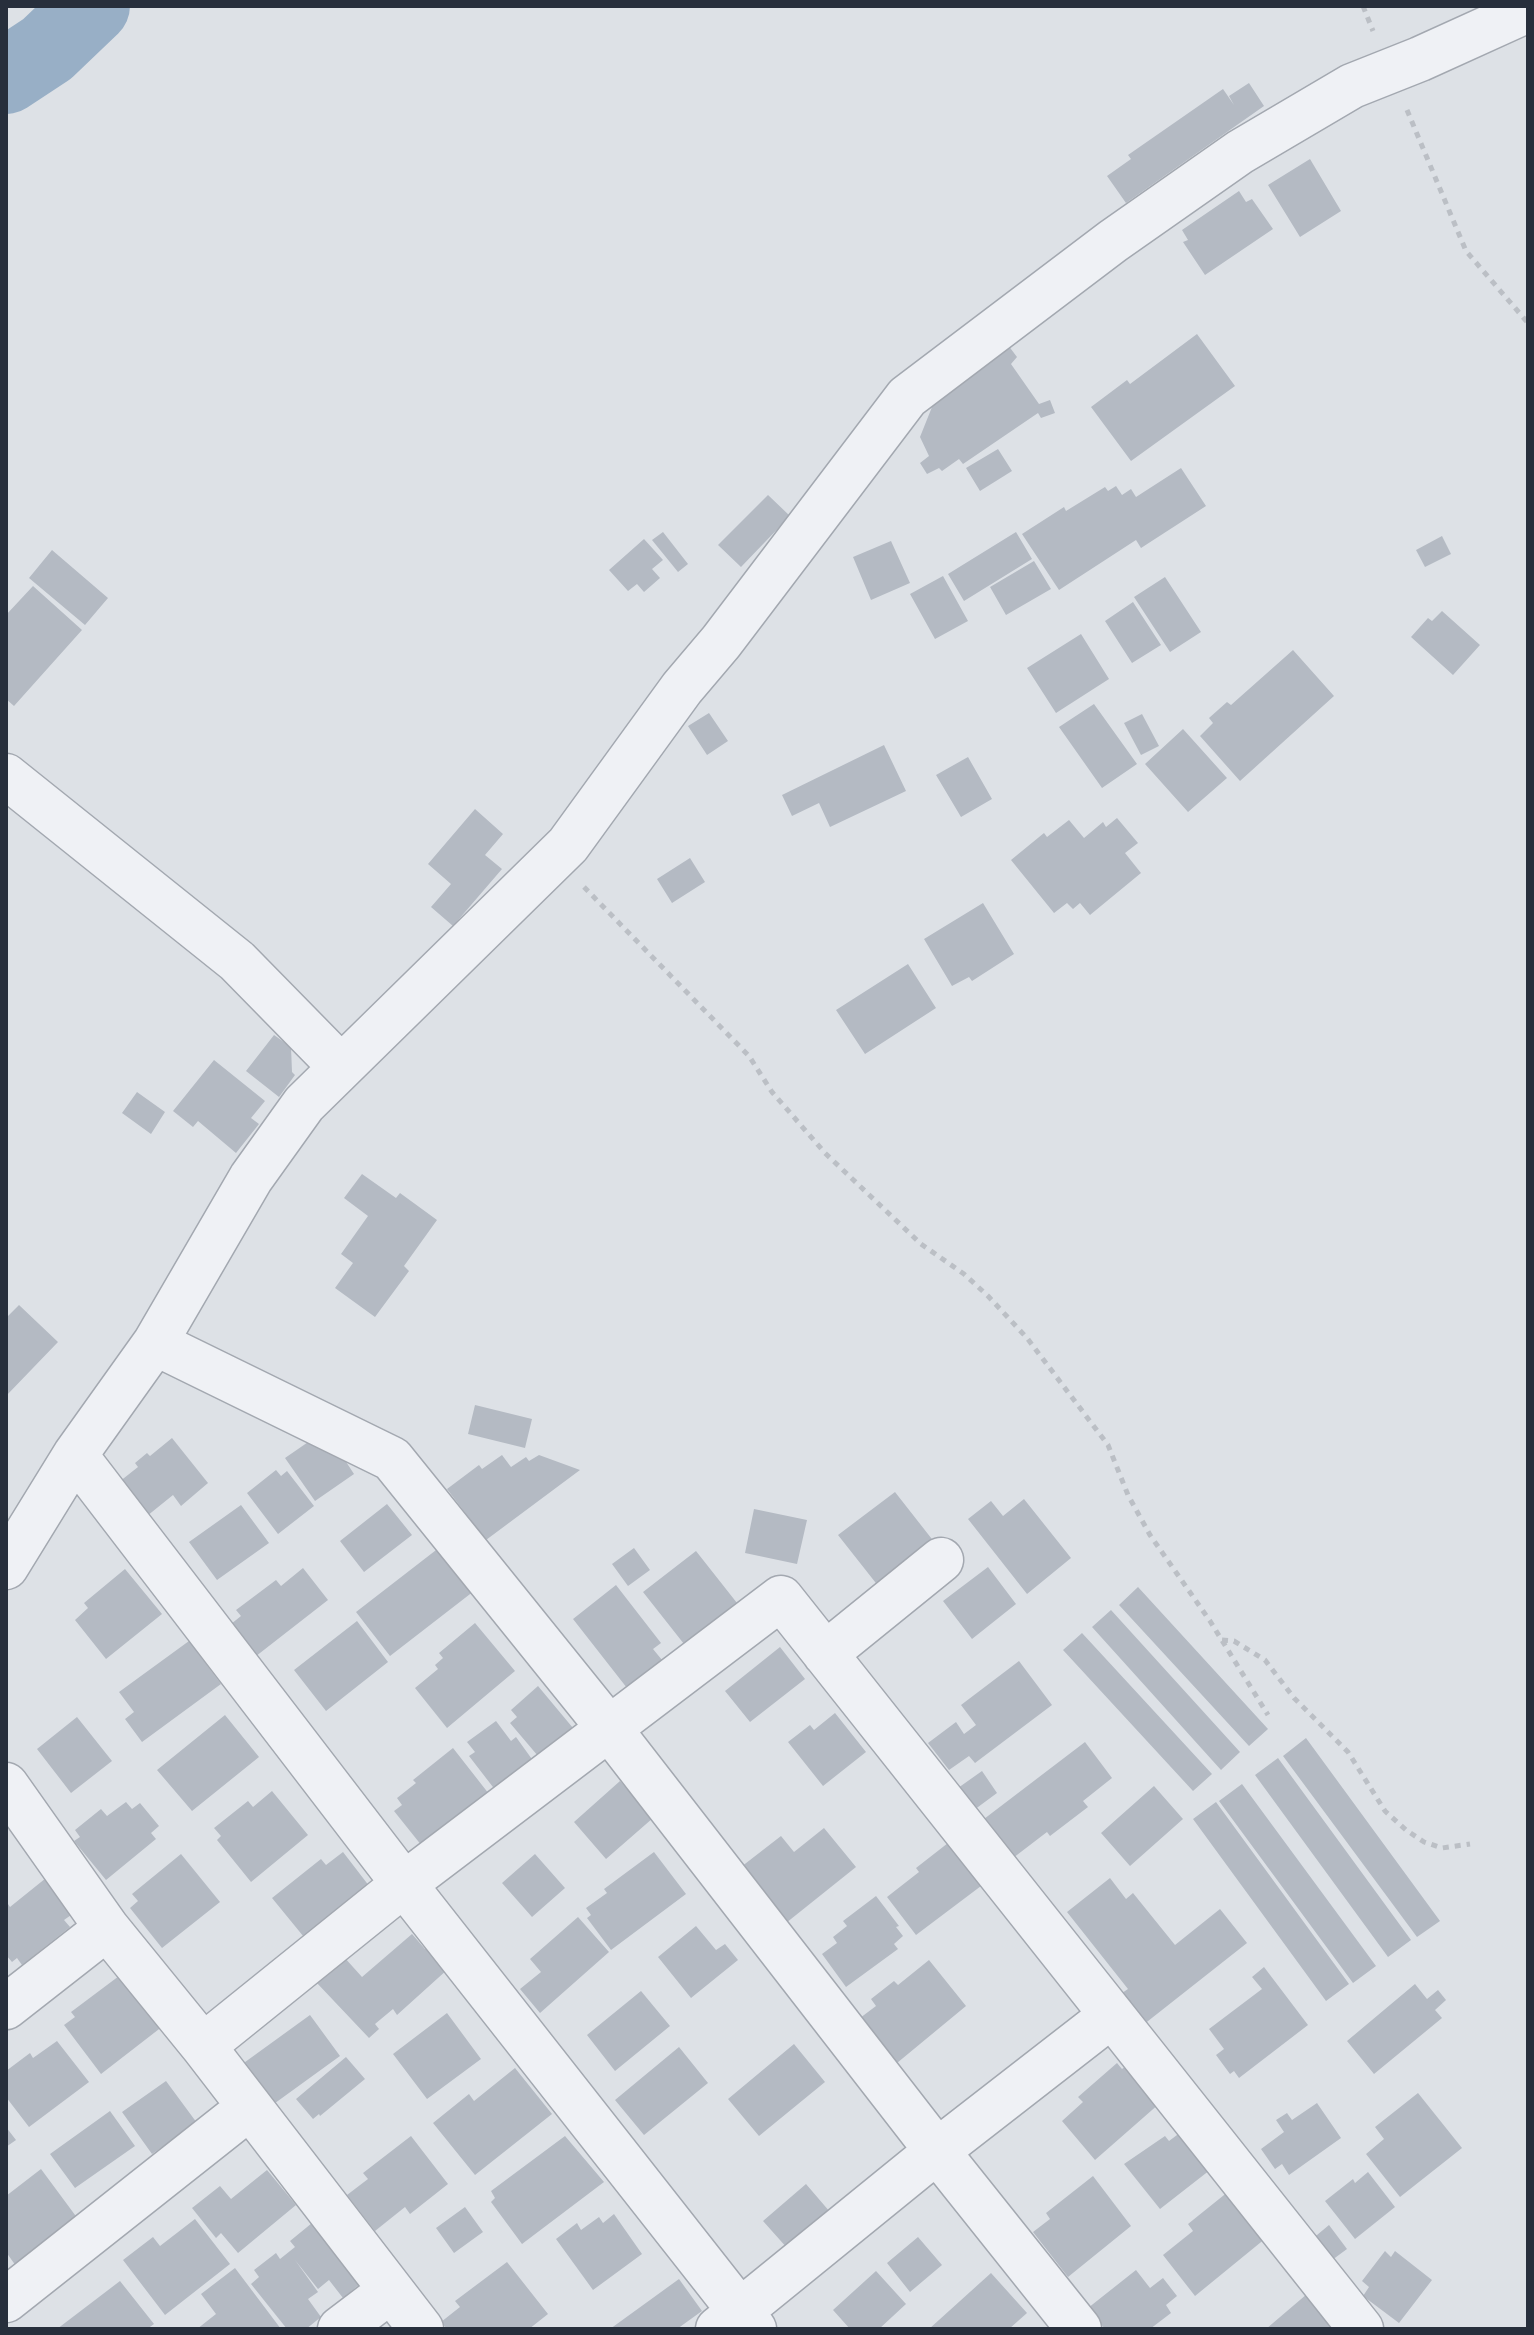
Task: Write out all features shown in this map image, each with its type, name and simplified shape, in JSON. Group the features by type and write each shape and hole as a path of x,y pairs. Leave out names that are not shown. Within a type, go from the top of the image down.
{"street":[{"path":"6,1567 75,1455 155,1343 251,1178 304,1104 568,845 682,688 721,642 907,397 1113,241 1240,152 1352,86 1528,10"},
{"path":"6,776 237,961 341,1067"},
{"path":"155,1343 392,1459 608,1727 1079,2329"},
{"path":"75,1455 737,2323 937,2151 1112,2015"},
{"path":"825,1654 941,1560"},
{"path":"203,2046 404,1884 781,1598 1361,2329"},
{"path":"6,1785 107,1928 203,2046 421,2329"},
{"path":"6,2007 107,1928"},
{"path":"6,2300 250,2107"},
{"path":"340,2329 390,2291"}],"path":[{"path":"1363,6 1405,65 1466,251 1528,323"},
{"path":"556,857 749,1056 772,1092 825,1153 921,1244 964,1274 1027,1338 1108,1445 1128,1495 1150,1535 1268,1715"},
{"path":"1221,1639 1234,1641 1265,1660 1294,1698 1348,1752 1385,1811 1406,1830 1424,1842 1442,1848 1470,1844"}],"building":[{"path":"1249,83 1264,106 1126,203 1107,176 1131,159 1128,155 1223,89 1234,105 1229,96"},
{"path":"1310,159 1341,211 1300,237 1268,185"},
{"path":"1239,191 1246,202 1252,199 1273,229 1205,275 1183,242 1188,240 1182,230"},
{"path":"1197,334 1235,386 1131,461 1091,407 1127,380 1130,384"},
{"path":"1008,345 1017,357 1011,364 1039,404 1050,400 1055,413 1041,418 1038,413 963,464 959,459 942,471 939,468 927,474 920,463 929,456 920,437 934,402"},
{"path":"998,449 1012,471 980,491 966,468"},
{"path":"1181,468 1206,506 1141,548 1136,540 1059,590 1022,534 1064,507 1066,511 1105,487 1108,491 1116,486 1122,495 1131,489 1136,497"},
{"path":"768,495 790,516 741,567 718,545"},
{"path":"663,532 688,564 678,572 652,540"},
{"path":"1016,532 1032,559 964,601 948,574"},
{"path":"1442,536 1451,554 1425,567 1416,550"},
{"path":"644,539 663,560 652,569 660,578 644,592 637,584 628,591 609,570"},
{"path":"891,541 910,583 871,600 853,557"},
{"path":"52,550 108,598 85,625 29,578"},
{"path":"1034,561 1051,589 1006,615 990,587"},
{"path":"943,576 968,621 935,639 910,594"},
{"path":"1165,577 1201,632 1170,652 1134,597"},
{"path":"33,586 82,630 14,706 6,699 6,615"},
{"path":"1133,602 1161,645 1132,663 1105,621"},
{"path":"1442,611 1480,645 1453,675 1411,637 1428,618 1432,621"},
{"path":"1081,634 1109,679 1056,713 1027,668"},
{"path":"1293,650 1334,696 1240,781 1200,736 1213,723 1209,718 1227,702 1231,705"},
{"path":"1094,704 1137,764 1102,788 1059,727"},
{"path":"709,713 728,741 707,755 688,726"},
{"path":"1142,714 1159,746 1141,755 1124,723"},
{"path":"1183,729 1227,778 1188,812 1145,764"},
{"path":"884,745 906,791 830,827 819,803 792,816 782,795"},
{"path":"968,757 992,799 961,817 936,775"},
{"path":"475,809 503,834 485,855 502,869 453,926 431,907 451,884 428,864"},
{"path":"1117,818 1138,843 1125,853 1141,873 1090,915 1080,903 1073,909 1067,903 1054,913 1011,860 1044,833 1047,837 1069,820 1084,838 1103,822 1106,827"},
{"path":"690,858 705,882 672,903 657,879"},
{"path":"983,903 1014,954 972,981 969,977 952,986 924,939"},
{"path":"908,964 936,1008 865,1054 836,1010"},
{"path":"274,1035 291,1047 292,1072 295,1075 279,1097 246,1071"},
{"path":"214,1060 265,1101 251,1118 259,1124 236,1153 198,1121 193,1127 173,1111"},
{"path":"137,1092 165,1112 151,1134 122,1113"},
{"path":"362,1174 396,1198 400,1193 437,1220 404,1266 409,1271 375,1317 335,1288 353,1263 341,1254 368,1216 344,1198"},
{"path":"19,1305 58,1342 6,1396 6,1318"},
{"path":"475,1405 532,1419 525,1448 468,1434"},
{"path":"172,1438 208,1483 181,1506 173,1495 147,1516 119,1482 138,1467 135,1463 147,1453 150,1456"},
{"path":"314,1438 335,1445 354,1474 315,1501 285,1458"},
{"path":"502,1455 511,1467 526,1457 529,1461 539,1455 580,1470 486,1540 447,1489 479,1465 482,1469"},
{"path":"276,1470 281,1476 287,1471 314,1506 278,1534 247,1493"},
{"path":"895,1492 935,1543 879,1587 838,1535"},
{"path":"1024,1499 1071,1558 1027,1594 968,1519 991,1501 1003,1516"},
{"path":"387,1504 412,1535 364,1572 340,1541"},
{"path":"241,1505 269,1543 217,1580 189,1542"},
{"path":"754,1509 807,1520 797,1564 745,1553"},
{"path":"440,1547 474,1591 390,1656 356,1612"},
{"path":"634,1548 650,1570 628,1586 612,1564"},
{"path":"696,1551 737,1603 684,1644 643,1592"},
{"path":"988,1567 1016,1604 972,1639 943,1601"},
{"path":"303,1568 328,1600 251,1660 226,1628 241,1616 236,1610 276,1580 281,1586"},
{"path":"125,1569 162,1614 106,1659 75,1620 88,1608 84,1603"},
{"path":"616,1585 661,1643 653,1649 662,1660 627,1688 573,1619"},
{"path":"1138,1587 1268,1729 1249,1746 1119,1605"},
{"path":"1111,1610 1240,1752 1221,1770 1092,1627"},
{"path":"357,1621 388,1662 326,1711 294,1670"},
{"path":"475,1623 515,1671 447,1728 415,1688 438,1669 435,1665 443,1658 439,1653"},
{"path":"1082,1633 1212,1774 1193,1791 1063,1650"},
{"path":"189,1641 221,1684 142,1742 125,1719 134,1712 119,1692"},
{"path":"780,1647 805,1679 750,1722 725,1691"},
{"path":"1019,1661 1052,1705 975,1763 969,1756 949,1770 928,1743 956,1722 964,1734 976,1725 961,1705"},
{"path":"538,1686 573,1728 538,1756 510,1723 517,1717 511,1710"},
{"path":"835,1713 866,1752 823,1786 788,1742 810,1725 814,1730"},
{"path":"225,1715 259,1757 192,1811 157,1770"},
{"path":"77,1717 112,1761 71,1793 37,1749"},
{"path":"496,1721 511,1741 516,1737 534,1762 496,1791 469,1756 475,1752 467,1742"},
{"path":"1306,1738 1440,1921 1417,1937 1283,1756"},
{"path":"1085,1742 1112,1778 1083,1801 1088,1807 1050,1836 1047,1832 1013,1858 984,1819"},
{"path":"453,1748 489,1794 422,1846 394,1811 402,1805 397,1798 416,1783 413,1780"},
{"path":"1278,1758 1411,1940 1388,1957 1255,1775"},
{"path":"982,1771 997,1793 974,1810 958,1788"},
{"path":"620,1781 653,1818 606,1859 574,1822"},
{"path":"1242,1784 1376,1966 1353,1983 1219,1801"},
{"path":"1154,1786 1183,1819 1130,1866 1101,1833"},
{"path":"272,1791 308,1835 251,1882 217,1840 221,1836 214,1828 248,1801 253,1807"},
{"path":"126,1802 132,1809 140,1803 159,1826 151,1833 156,1839 106,1880 74,1841 80,1837 75,1830 101,1809 107,1816"},
{"path":"1216,1802 1349,1984 1326,2001 1193,1819"},
{"path":"824,1828 856,1867 786,1923 741,1867 781,1836 794,1852"},
{"path":"948,1843 981,1886 916,1935 887,1897 919,1872 916,1868"},
{"path":"343,1852 373,1891 308,1942 272,1898 321,1859 326,1865"},
{"path":"654,1852 686,1894 611,1950 587,1918 591,1915 586,1908 607,1893 604,1889"},
{"path":"181,1854 220,1902 162,1948 130,1908 138,1901 132,1894"},
{"path":"535,1854 565,1888 532,1917 502,1883"},
{"path":"46,1878 74,1913 64,1920 70,1927 22,1965 17,1958 12,1962 6,1955 6,1901 10,1907"},
{"path":"1110,1878 1126,1899 1133,1893 1175,1945 1220,1909 1247,1943 1143,2025 1119,1995 1128,1989 1067,1912"},
{"path":"876,1896 903,1936 894,1944 898,1949 846,1987 822,1954 837,1943 833,1937 847,1926 843,1921"},
{"path":"578,1917 609,1952 540,2013 520,1989 541,1972 530,1959"},
{"path":"696,1926 716,1950 725,1944 738,1960 691,1998 658,1957"},
{"path":"412,1934 425,1949 428,1946 448,1969 397,2015 393,2009 375,2024 379,2029 369,2038 316,1982 344,1957 362,1977"},
{"path":"929,1960 966,2006 897,2063 860,2018 876,2006 871,1999 894,1981 898,1985"},
{"path":"1264,1967 1308,2025 1239,2078 1234,2071 1230,2074 1216,2055 1224,2049 1209,2029 1262,1989 1252,1977"},
{"path":"123,1973 163,2026 101,2074 64,2025 75,2017 71,2012"},
{"path":"1415,1984 1427,1999 1438,1990 1446,2000 1435,2010 1442,2018 1374,2074 1347,2041"},
{"path":"641,1991 670,2026 615,2071 587,2035"},
{"path":"447,2013 481,2059 427,2099 393,2054"},
{"path":"310,2015 340,2056 271,2106 241,2065"},
{"path":"57,2041 89,2082 29,2127 6,2097 6,2071 30,2053 33,2058"},
{"path":"794,2044 825,2082 759,2136 728,2099"},
{"path":"679,2047 708,2083 644,2135 615,2100"},
{"path":"346,2057 365,2079 313,2119 296,2099"},
{"path":"1117,2063 1122,2069 1127,2065 1160,2103 1095,2160 1062,2121 1083,2102 1078,2097"},
{"path":"515,2068 552,2114 475,2175 433,2123 469,2094 474,2101"},
{"path":"166,2081 197,2123 152,2154 122,2112"},
{"path":"1418,2093 1462,2148 1400,2197 1366,2154 1384,2139 1375,2127"},
{"path":"1317,2103 1341,2138 1289,2175 1282,2164 1275,2169 1261,2149 1284,2132 1276,2120 1287,2113 1292,2120"},
{"path":"110,2111 135,2146 75,2188 50,2154"},
{"path":"6,2127 16,2140 6,2147"},
{"path":"1181,2132 1210,2170 1160,2209 1124,2164 1165,2136 1169,2141"},
{"path":"411,2136 448,2184 410,2214 405,2207 375,2231 347,2195 368,2179 363,2173"},
{"path":"565,2136 604,2182 522,2244 491,2202 495,2198 491,2191"},
{"path":"41,2169 78,2219 16,2266 6,2252 6,2196"},
{"path":"267,2170 296,2205 238,2253 221,2233 216,2238 192,2208 220,2186 231,2199"},
{"path":"1368,2172 1395,2207 1355,2239 1325,2201 1353,2179 1355,2183"},
{"path":"1093,2176 1131,2226 1068,2277 1033,2232 1050,2219 1046,2213"},
{"path":"806,2184 830,2212 788,2249 763,2221"},
{"path":"1229,2191 1266,2238 1195,2296 1163,2255 1193,2231 1188,2224"},
{"path":"465,2207 483,2232 454,2253 436,2228"},
{"path":"614,2214 642,2254 593,2290 556,2239 577,2223 581,2230 599,2217 603,2223"},
{"path":"195,2219 230,2264 165,2315 123,2260 153,2237 160,2246"},
{"path":"312,2223 366,2279 343,2298 329,2280 318,2289 295,2260 318,2292 308,2299 321,2317 306,2329 287,2329 251,2284 259,2277 254,2270 276,2253 280,2259 295,2247 290,2241"},
{"path":"1329,2225 1347,2249 1328,2263 1311,2240"},
{"path":"918,2237 942,2265 910,2292 887,2263"},
{"path":"1385,2251 1391,2257 1395,2251 1432,2280 1399,2323 1363,2296 1369,2287 1362,2281"},
{"path":"507,2262 548,2314 529,2329 447,2329 441,2322 460,2307 455,2301"},
{"path":"235,2268 281,2329 197,2329 216,2314 201,2294"},
{"path":"1136,2270 1150,2288 1163,2278 1177,2296 1166,2305 1171,2313 1150,2329 1105,2329 1088,2308"},
{"path":"876,2271 906,2304 879,2329 850,2329 833,2310"},
{"path":"991,2273 1027,2313 1009,2329 929,2329"},
{"path":"679,2279 702,2311 677,2329 610,2329"},
{"path":"120,2281 154,2324 147,2329 57,2329"},
{"path":"1307,2294 1338,2329 1266,2329"}],"waterway":[{"path":"6,76 47,49 92,6"}]}
